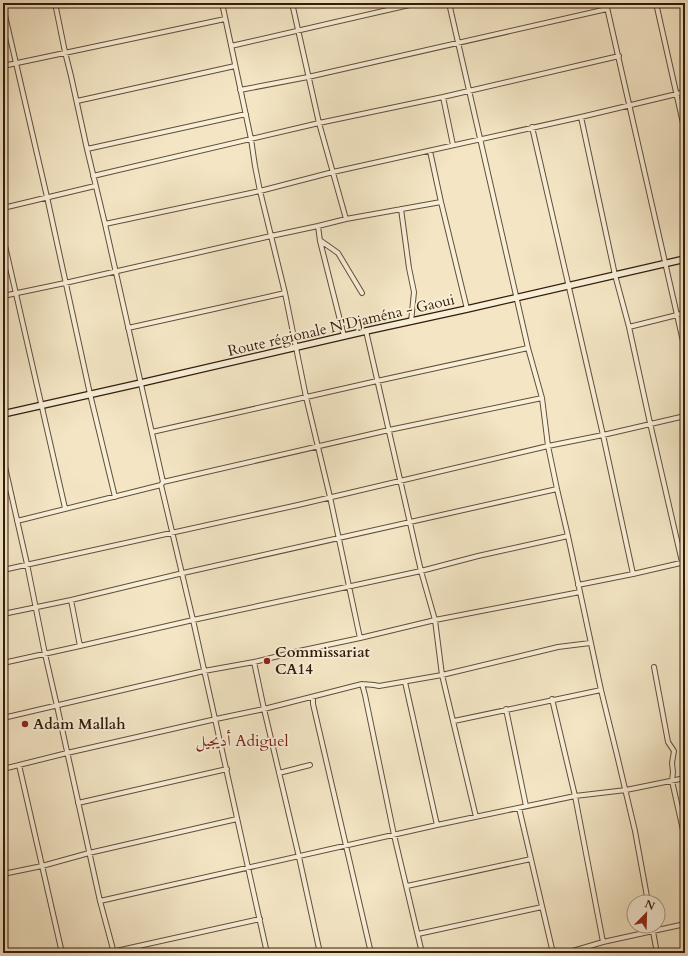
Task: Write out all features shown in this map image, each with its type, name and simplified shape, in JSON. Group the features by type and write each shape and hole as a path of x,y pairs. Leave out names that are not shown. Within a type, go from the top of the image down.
{"street":[{"path":"65,3 55,4 65,52 152,432 162,483 216,719 267,953"},
{"path":"222,3 246,114 260,191 285,293 306,397 330,498 360,638"},
{"path":"292,3 308,77 346,219"},
{"path":"231,46 418,3"},
{"path":"449,3 528,348 542,398 548,446 557,489 600,690 639,846 647,894"},
{"path":"606,3 685,350"},
{"path":"656,3 685,132"},
{"path":"3,7 47,197 90,394 115,497"},
{"path":"240,90 308,77 607,9"},
{"path":"3,66 225,19"},
{"path":"93,176 619,56"},
{"path":"77,101 235,66"},
{"path":"105,224 260,191 333,172 581,117 685,92"},
{"path":"443,97 453,145"},
{"path":"87,149 246,114"},
{"path":"578,585 684,562 650,423 629,327 615,275 581,117"},
{"path":"532,127 603,435 633,574"},
{"path":"430,151 467,309"},
{"path":"3,208 95,186"},
{"path":"3,296 346,219 441,202"},
{"path":"401,209 408,268 414,292 411,322"},
{"path":"318,226 320,241 344,336"},
{"path":"3,237 65,508"},
{"path":"320,241 338,253 362,293"},
{"name":"Route régionale N'Djaména - Gaoui","path":"3,414 141,384 344,336 685,259"},
{"path":"128,328 285,293"},
{"path":"629,327 685,313"},
{"path":"366,331 421,571 435,620 442,674 476,817"},
{"path":"152,432 528,348"},
{"path":"17,521 65,508 115,497 162,483 389,430 542,398"},
{"path":"3,570 330,498 548,446 685,416"},
{"path":"3,458 89,853 113,952"},
{"path":"3,614 71,600 410,521 557,489"},
{"path":"3,663 421,571 478,556 568,536"},
{"path":"3,718 204,671 254,662 435,620 580,592"},
{"path":"71,600 80,646"},
{"path":"3,769 67,753 313,698 362,684 379,686 405,682 558,647 590,643"},
{"path":"254,662 320,953"},
{"path":"654,667 668,742 674,751 672,780 685,839"},
{"path":"405,682 437,825"},
{"path":"362,684 394,835 422,953"},
{"path":"454,721 600,690"},
{"path":"313,698 313,704 371,953"},
{"path":"552,699 575,796 603,942"},
{"path":"506,709 526,806"},
{"path":"19,765 62,953"},
{"path":"279,773 310,765"},
{"path":"78,803 227,770"},
{"path":"100,901 526,806 575,796 626,790 685,778"},
{"path":"519,808 553,953"},
{"path":"3,874 237,819"},
{"path":"407,886 531,859"},
{"path":"418,934 542,907"},
{"path":"107,953 260,919"},
{"path":"666,929 685,924"},
{"path":"566,953 603,942 643,934"},
{"path":"653,934 657,953"},
{"path":"3,937 6,953"}],"place":[{"name":"Commissariat CA14","path":"267,661"},
{"name":"Adam Mallah","path":"25,724"}],"district":[{"name":"أديجيل Adiguel","path":"242,740"}]}
